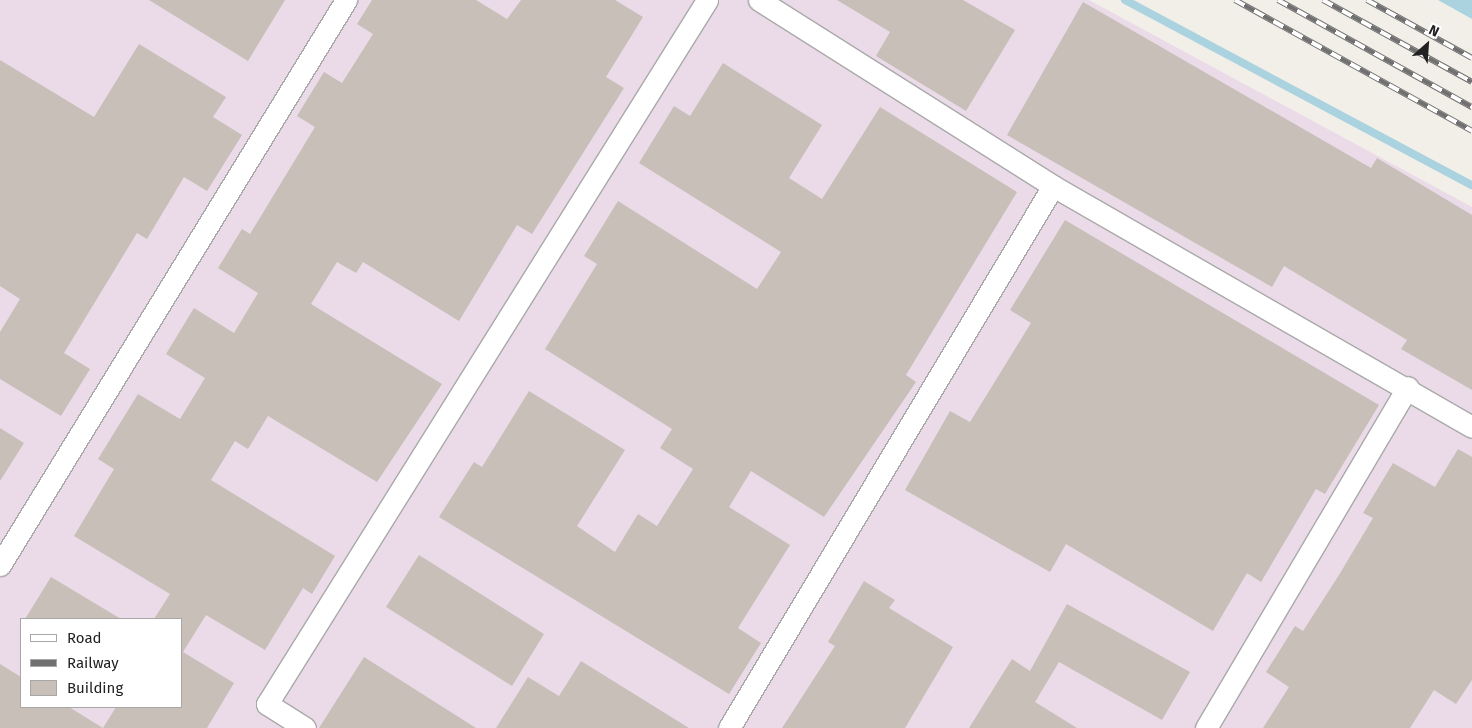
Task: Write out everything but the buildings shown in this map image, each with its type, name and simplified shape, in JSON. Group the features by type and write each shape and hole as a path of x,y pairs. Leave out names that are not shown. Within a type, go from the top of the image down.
{"street":[{"path":"0,565 346,0"},
{"path":"305,728 267,704 707,0"},
{"path":"760,0 1053,186 1408,387 1472,427"},
{"path":"729,728 1053,186"},
{"path":"1206,728 1408,387"}],"shaded area":[{"path":"0,0 1089,0 1472,207 1472,728 0,728"}],"water":[{"path":"1438,0 1472,0 1472,19"}],"waterway":[{"path":"1125,0 1472,185"}],"railway":[{"path":"1235,0 1472,131"},
{"path":"1278,0 1472,107"},
{"path":"1323,0 1472,82"},
{"path":"1367,0 1472,58"}]}
